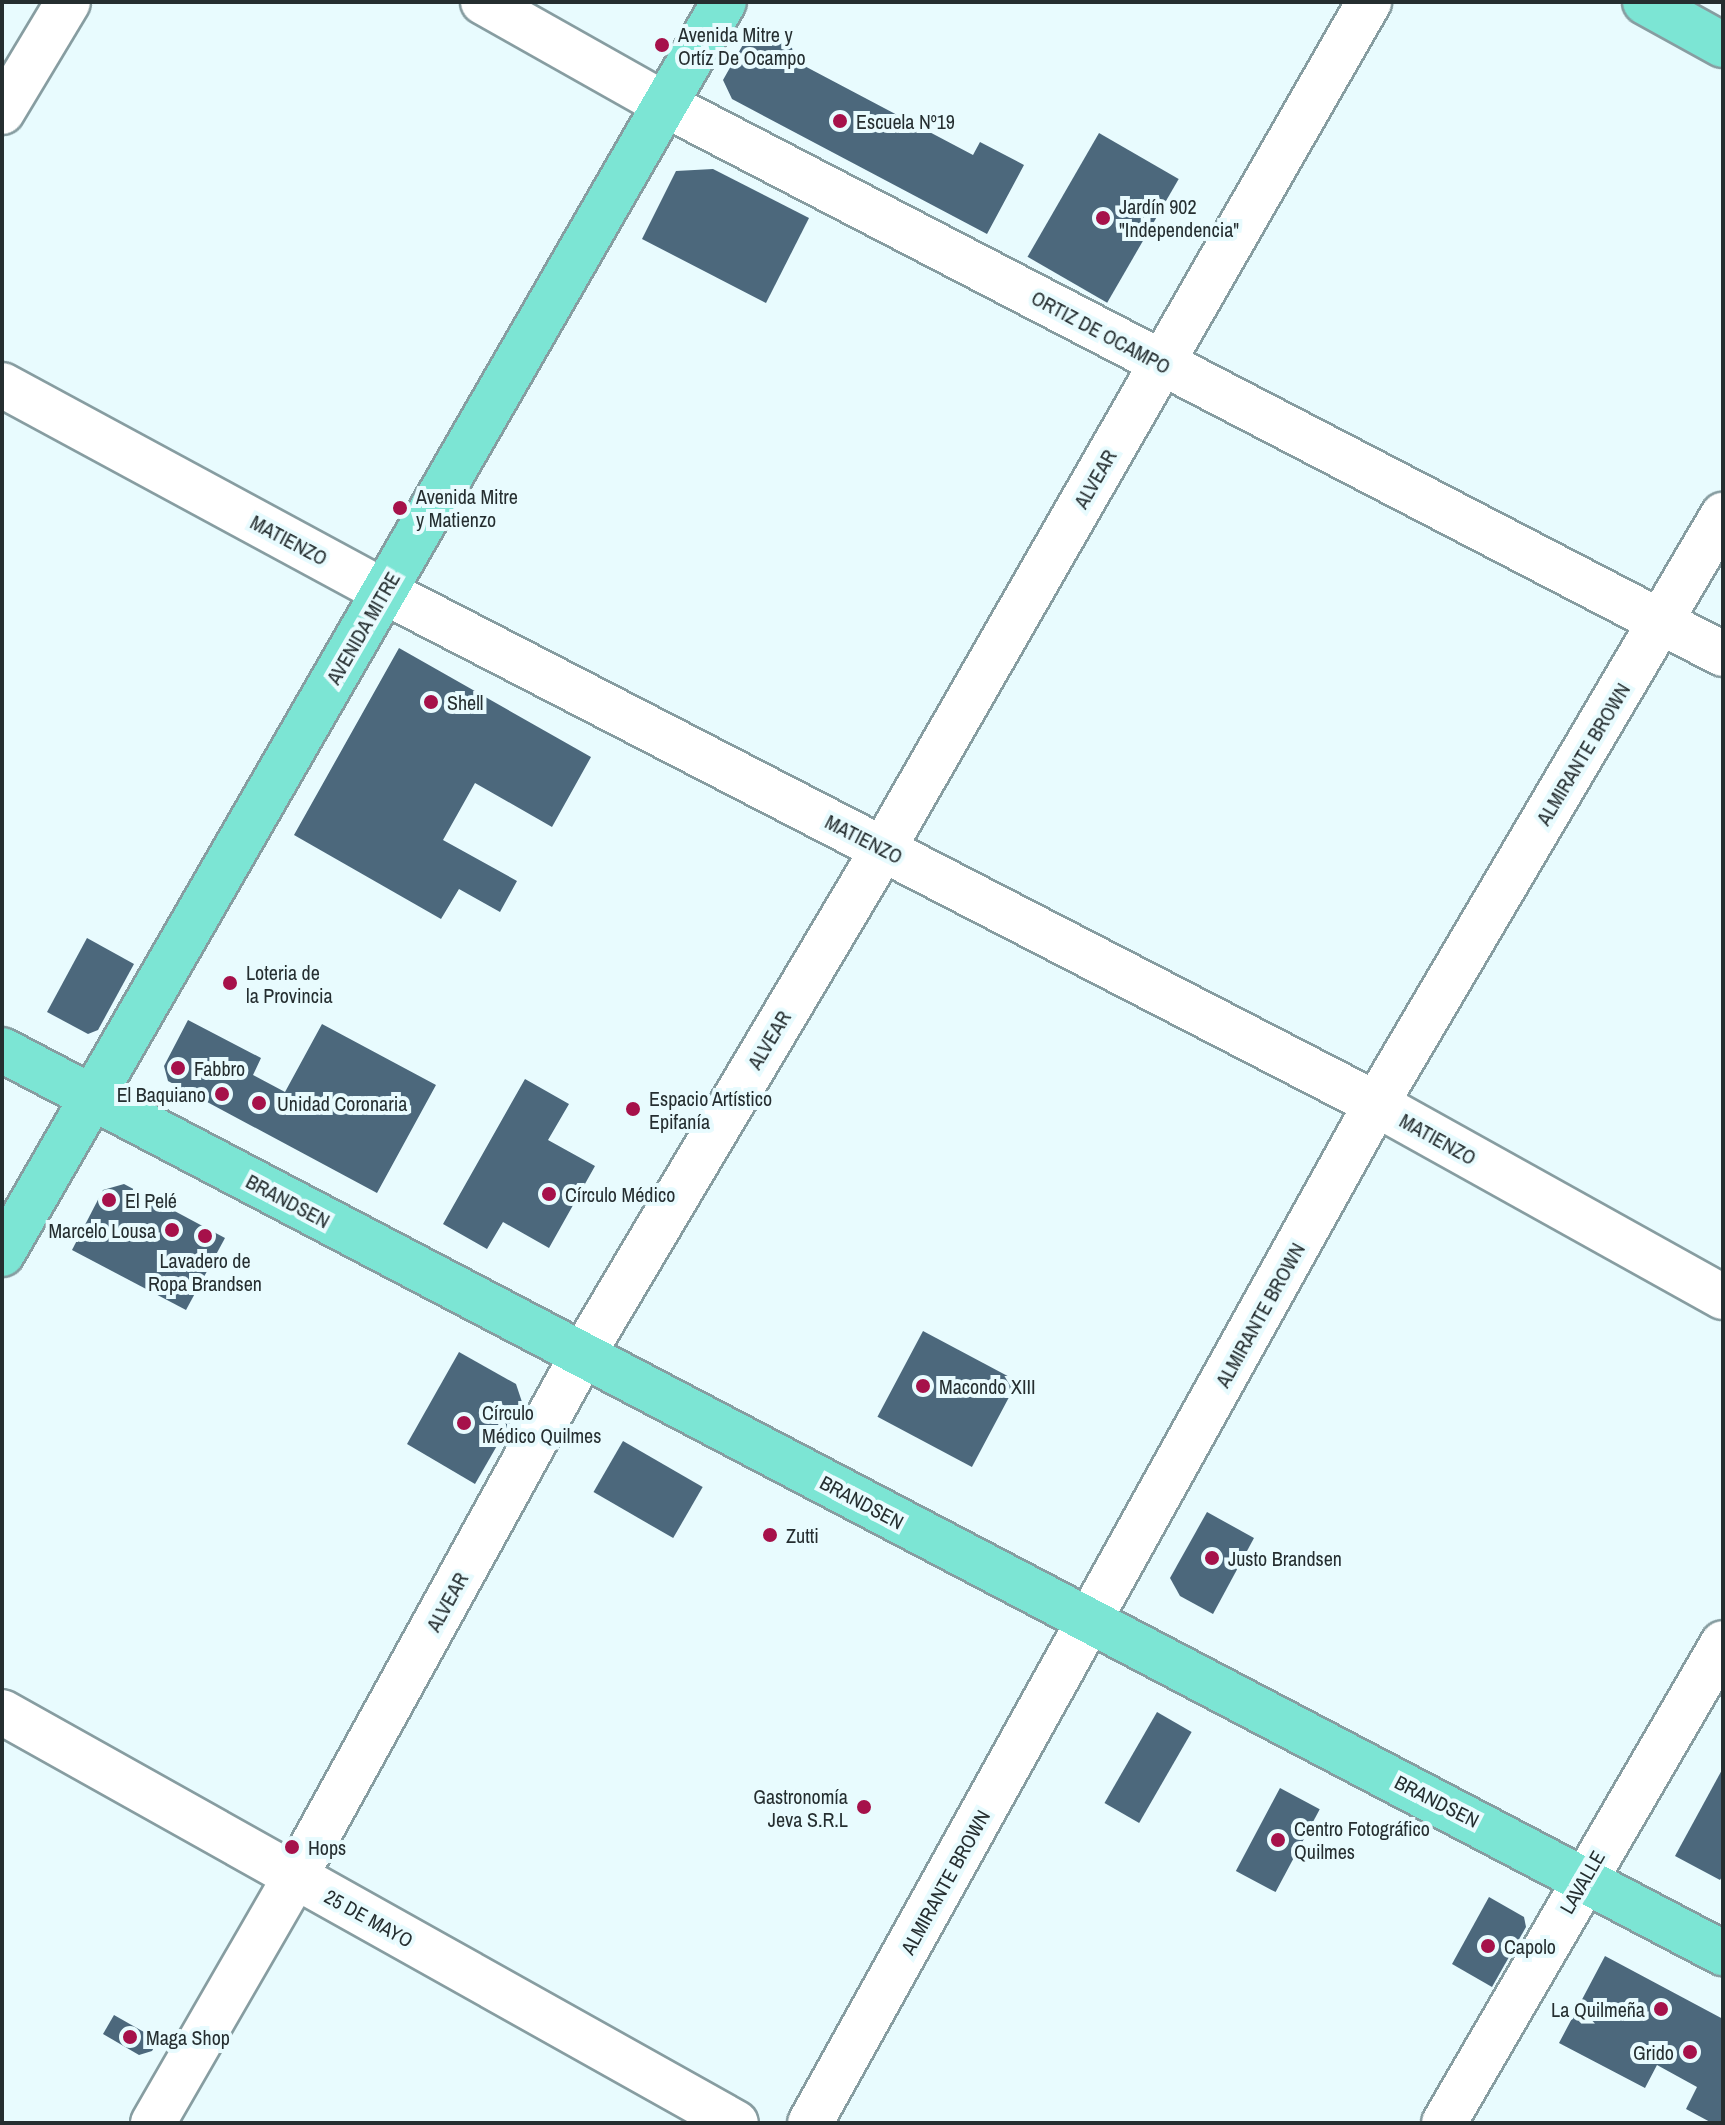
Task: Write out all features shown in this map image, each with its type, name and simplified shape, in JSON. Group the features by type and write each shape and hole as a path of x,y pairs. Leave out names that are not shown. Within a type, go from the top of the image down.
{"main road":[{"name":"AVENIDA MITRE","path":"2,1254 724,2"},
{"path":"1645,2 1723,45"},
{"name":"BRANDSEN","path":"2,1050 1091,1622 1585,1877 1723,1953"}],"street":[{"path":"2,112 68,2"},
{"name":"ORTIZ DE OCAMPO","path":"483,2 664,104 1723,654"},
{"name":"ALVEAR","path":"153,2123 295,1877 582,1356 883,849 1369,2"},
{"name":"MATIENZO","path":"2,385 385,592 1376,1104 1723,1297"},
{"name":"ALMIRANTE BROWN","path":"810,2123 1376,1104 1723,515"},
{"name":"LAVALLE","path":"1444,2123 1723,1643"},
{"name":"25 DE MAYO","path":"2,1712 736,2123"}],"building":[{"name":"Escuela Nº19","path":"753,27 792,48 795,61 973,155 980,142 1024,165 987,234 732,99 723,80"},
{"name":"Jardín 902 \"Independencia\"","path":"1099,133 1179,179 1107,303 1028,257"},
{"path":"713,169 809,218 766,303 642,239 676,171"},
{"name":"Shell","path":"399,648 591,757 552,827 475,783 443,840 517,881 500,912 459,889 441,919 294,835"},
{"path":"87,938 134,964 98,1030 88,1034 47,1012"},
{"path":"188,1020 261,1058 253,1075 285,1092 322,1024 436,1085 377,1193 168,1081 164,1066"},
{"path":"525,1079 569,1104 548,1140 595,1166 549,1248 503,1222 487,1249 443,1224"},
{"path":"124,1184 225,1238 186,1310 72,1250 103,1190"},
{"path":"923,1331 1017,1381 972,1467 877,1417"},
{"name":"Círculo Médico Quilmes","path":"459,1352 516,1384 522,1402 475,1484 407,1444"},
{"path":"623,1441 703,1487 673,1538 594,1492"},
{"name":"Justo Brandsen","path":"1207,1512 1254,1538 1213,1614 1180,1596 1170,1578"},
{"path":"1157,1712 1192,1732 1139,1823 1104,1803"},
{"path":"1723,1768 1723,1875 1720,1880 1675,1856"},
{"name":"Centro Fotográfico Quilmes","path":"1280,1788 1320,1809 1276,1892 1236,1871"},
{"name":"Capolo","path":"1489,1897 1524,1917 1526,1927 1492,1987 1452,1964"},
{"path":"1605,1956 1723,2019 1723,2123 1712,2123 1686,2109 1697,2087 1657,2065 1645,2088 1559,2043"},
{"name":"Maga Shop","path":"114,2015 158,2040 152,2051 139,2055 103,2034"}],"place":[{"name":"Avenida Mitre y Ortíz De Ocampo","path":"662,45"},
{"name":"Escuela Nº19","path":"840,121"},
{"name":"Jardín 902 \"Independencia\"","path":"1103,218"},
{"name":"Avenida Mitre y Matienzo","path":"400,508"},
{"name":"Shell","path":"431,702"},
{"name":"Loteria de la Provincia","path":"230,983"},
{"name":"Fabbro","path":"178,1068"},
{"name":"El Baquiano","path":"222,1094"},
{"name":"Unidad Coronaria","path":"259,1103"},
{"name":"Espacio Artístico Epifanía","path":"633,1109"},
{"name":"Círculo Médico","path":"549,1194"},
{"name":"El Pelé","path":"109,1200"},
{"name":"Marcelo Lousa","path":"172,1230"},
{"name":"Lavadero de Ropa Brandsen","path":"205,1236"},
{"name":"Macondo XIII","path":"923,1386"},
{"name":"Círculo Médico Quilmes","path":"464,1423"},
{"name":"Zutti","path":"770,1535"},
{"name":"Justo Brandsen","path":"1212,1558"},
{"name":"Gastronomía Jeva S.R.L","path":"864,1807"},
{"name":"Centro Fotográfico Quilmes","path":"1278,1840"},
{"name":"Hops","path":"292,1847"},
{"name":"Capolo","path":"1488,1946"},
{"name":"La Quilmeña","path":"1661,2009"},
{"name":"Maga Shop","path":"130,2037"},
{"name":"Grido","path":"1690,2052"}]}
